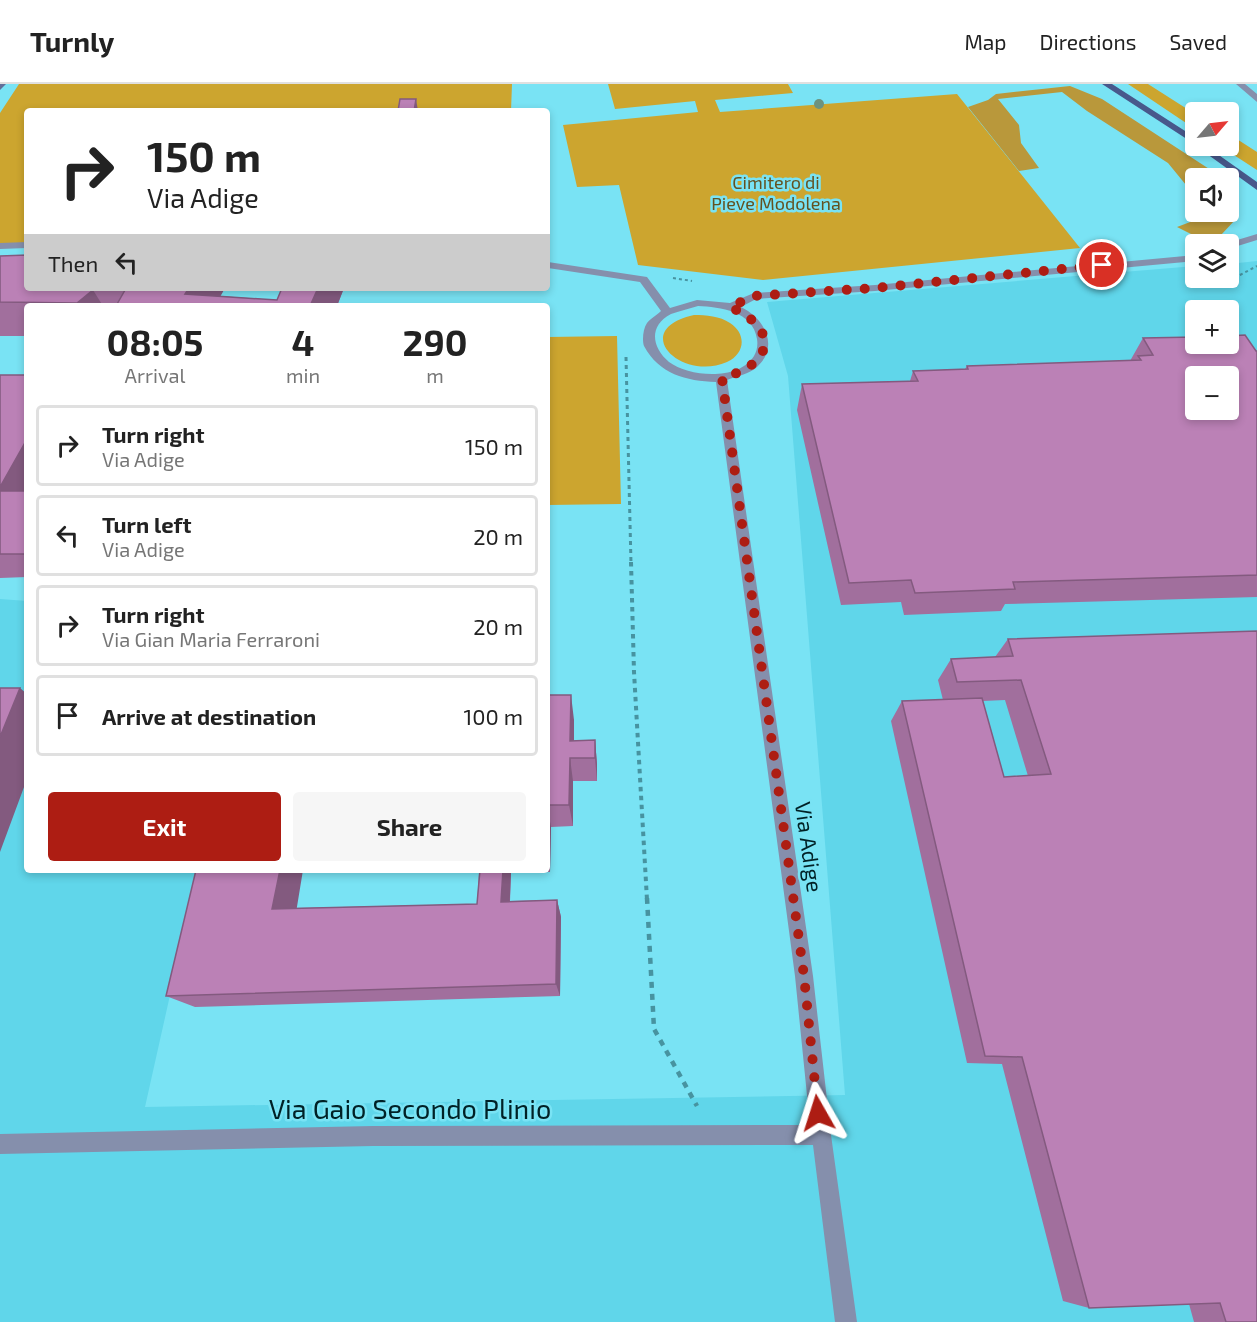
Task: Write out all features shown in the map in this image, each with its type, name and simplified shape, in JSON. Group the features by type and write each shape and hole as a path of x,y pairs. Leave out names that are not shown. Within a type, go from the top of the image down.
{"main road":[{"path":"1106,84 1185,135"},
{"path":"1215,156 1257,187"}],"street":[{"path":"1240,84 1257,99"},
{"path":"1239,243 1257,237"},
{"path":"0,246 24,245"},
{"path":"730,307 754,296 875,288 1185,259"},
{"path":"550,265 643,279 668,311"},
{"path":"698,303 730,307 746,314 757,323 763,334 765,345 761,356 752,366 739,374 722,378 686,376 658,361 650,351 647,340 649,328 656,319 668,311 698,303"},
{"name":"Via Adige","path":"722,378 804,976 821,1135 846,1322"},
{"name":"Via Gaio Secondo Plinio","path":"0,1144 373,1136 821,1135"}],"path":[{"path":"1239,274 1250,272 1257,266"},
{"path":"626,350 634,672 654,1029 713,1136"}],"shaded area":[{"path":"1070,86 1102,99 1185,153 1185,156 1189,156 1208,168 1185,168 1185,184 1168,163 1087,111 1062,92 998,99 1019,125 1021,143 1039,168 1019,171 968,107 988,100 996,94"},
{"path":"1190,222 1233,222 1222,234 1191,234 1177,227"},
{"path":"1257,261 1257,1322 0,1322 0,599 24,601 24,873 197,873 145,1107 845,1095 788,376 767,302 1185,267 1185,288 1239,288 1239,263"}],"green space":[{"path":"19,84 512,84 511,108 24,108 24,245 0,246 0,113"},
{"name":"Cimitero di Pieve Modolena","path":"608,84 788,84 793,93 715,100 720,112 957,94 1080,248 763,280 638,265 619,185 577,187 563,125 698,112 695,101 615,109"},
{"path":"1128,84 1148,84 1185,108 1185,122"},
{"path":"1239,140 1257,152 1257,170 1235,156 1239,156"},
{"path":"694,315 717,317 735,328 742,344 733,358 727,362 710,366 693,365 679,360 668,352 663,342 665,331 675,322"},
{"path":"617,336 621,504 550,505 550,337"}],"building":[{"path":"400,99 416,99 414,108 398,108"},
{"path":"24,255 24,291 92,291 77,303 0,302 0,256"},
{"path":"124,291 187,291 185,294 277,300 281,291 317,291 311,303 118,303"},
{"path":"1239,335 1245,335 1257,351 1257,575 1013,582 1015,589 915,593 911,580 849,583 802,384 918,381 913,371 968,369 967,366 1141,360 1138,356 1153,355 1143,338 1185,337 1185,354 1239,354"},
{"path":"0,375 24,375 24,444 0,487"},
{"path":"0,491 24,491 24,554 0,554"},
{"path":"1257,631 1257,1322 1226,1322 1220,1303 1089,1308 1022,1057 985,1056 902,701 982,698 1004,777 1051,774 1021,680 957,682 951,659 1013,656 1008,639"},
{"path":"0,688 20,688 0,737"},
{"path":"550,695 571,695 570,741 595,740 595,758 570,758 569,805 550,805"},
{"path":"195,873 279,873 272,909 477,904 480,873 503,873 501,902 557,900 556,984 166,996"}],"route":[{"path":"818,1113 804,976 722,378 739,374 752,366 761,356 765,345 763,334 757,323 746,314 730,307 754,296 875,288 1102,265"}]}
